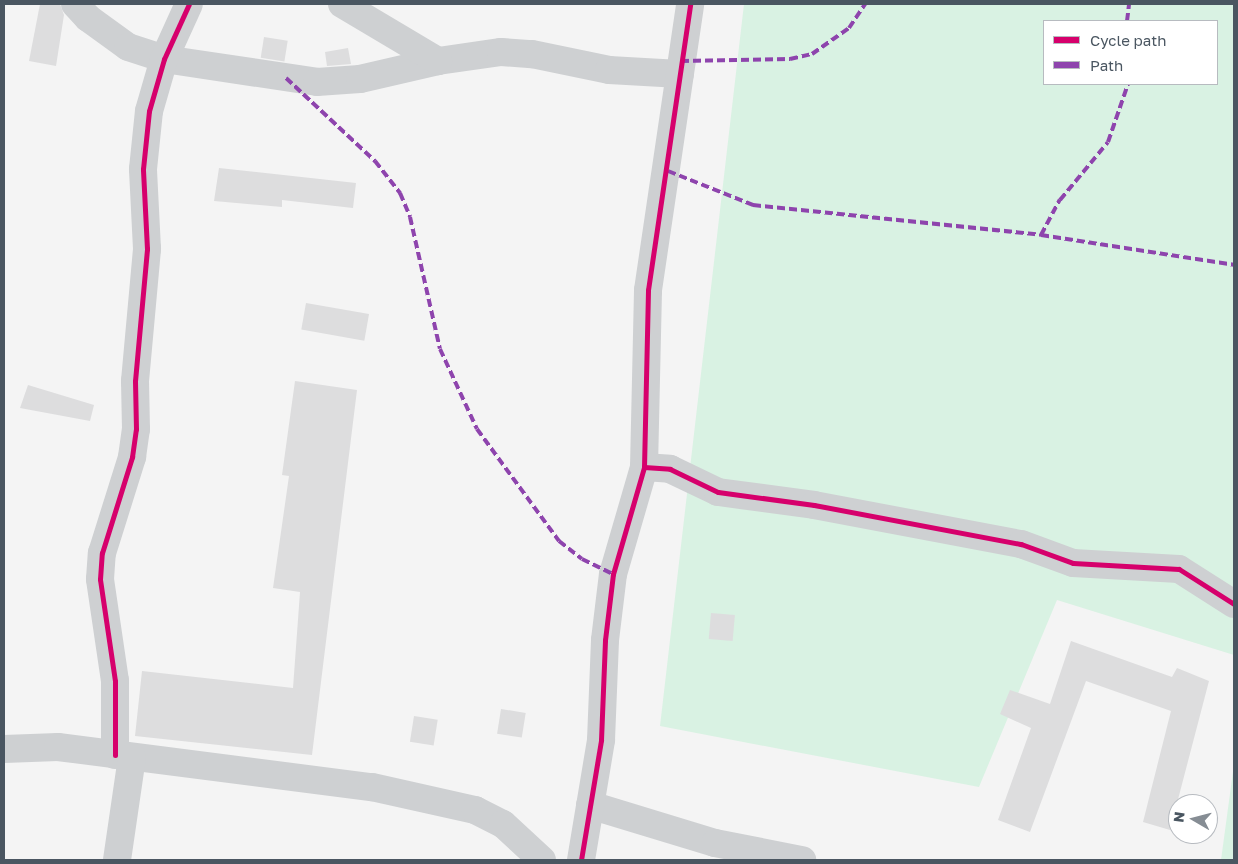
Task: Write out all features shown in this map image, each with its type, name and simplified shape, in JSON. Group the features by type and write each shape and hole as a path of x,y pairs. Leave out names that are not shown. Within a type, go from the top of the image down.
{"street":[{"path":"75,4 88,18 128,47 164,59 318,82 360,79 438,60 501,52 532,54 609,70 680,74"},
{"path":"117,860 123,756 115,681 100,579 104,545 132,457 136,429 135,381 147,249 144,169 148,111 164,59 189,4"},
{"path":"342,4 438,60"},
{"path":"581,860 601,740 605,640 613,574 644,467 648,290 690,4"},
{"path":"644,467 670,470 718,492 814,505 1021,544 1073,563 1179,569 1234,604"},
{"path":"4,750 58,747 372,787 459,805 503,824 542,860"},
{"path":"590,805 715,843 802,860"}],"green space":[{"path":"744,4 1234,4 1234,655 1057,600 979,787 660,726"},
{"path":"1234,764 1234,860 1221,860"}],"building":[{"path":"40,4 60,4 64,15 56,66 29,61"},
{"path":"264,37 288,41 284,61 261,58"},
{"path":"348,48 351,64 327,66 325,52"},
{"path":"219,168 356,183 353,208 282,200 282,207 214,201"},
{"path":"306,303 369,314 364,341 301,330"},
{"path":"295,381 357,390 312,755 135,736 142,671 293,688 300,592 273,588 289,476 282,475"},
{"path":"28,385 94,405 90,421 20,408"},
{"path":"711,613 735,615 733,641 709,639"},
{"path":"1071,641 1172,677 1177,668 1209,681 1179,794 1168,794 1168,829 1143,822 1171,711 1086,681 1030,832 998,820 1031,728 1000,714 1010,690 1050,704"},
{"path":"501,709 526,713 522,738 497,734"},
{"path":"414,716 438,720 434,745 410,742"}],"marked path":[{"path":"681,61 790,59 812,54 849,28 865,4"},
{"path":"1127,20 1129,4"},
{"path":"286,78 375,161 400,193 410,217 440,349 477,429 559,541 582,559 613,574"},
{"path":"1041,235 1060,200 1108,142 1128,85"},
{"path":"668,171 753,205 1041,235 1234,265"}],"cycle path":[{"path":"115,755 115,681 100,579 102,553 132,457 136,429 135,381 147,249 143,169 149,111 164,59 189,4"},
{"path":"581,860 601,740 605,640 613,574 644,467 648,290 690,4"},
{"path":"644,467 670,469 718,492 814,505 1021,544 1073,563 1179,569 1234,604"}]}
